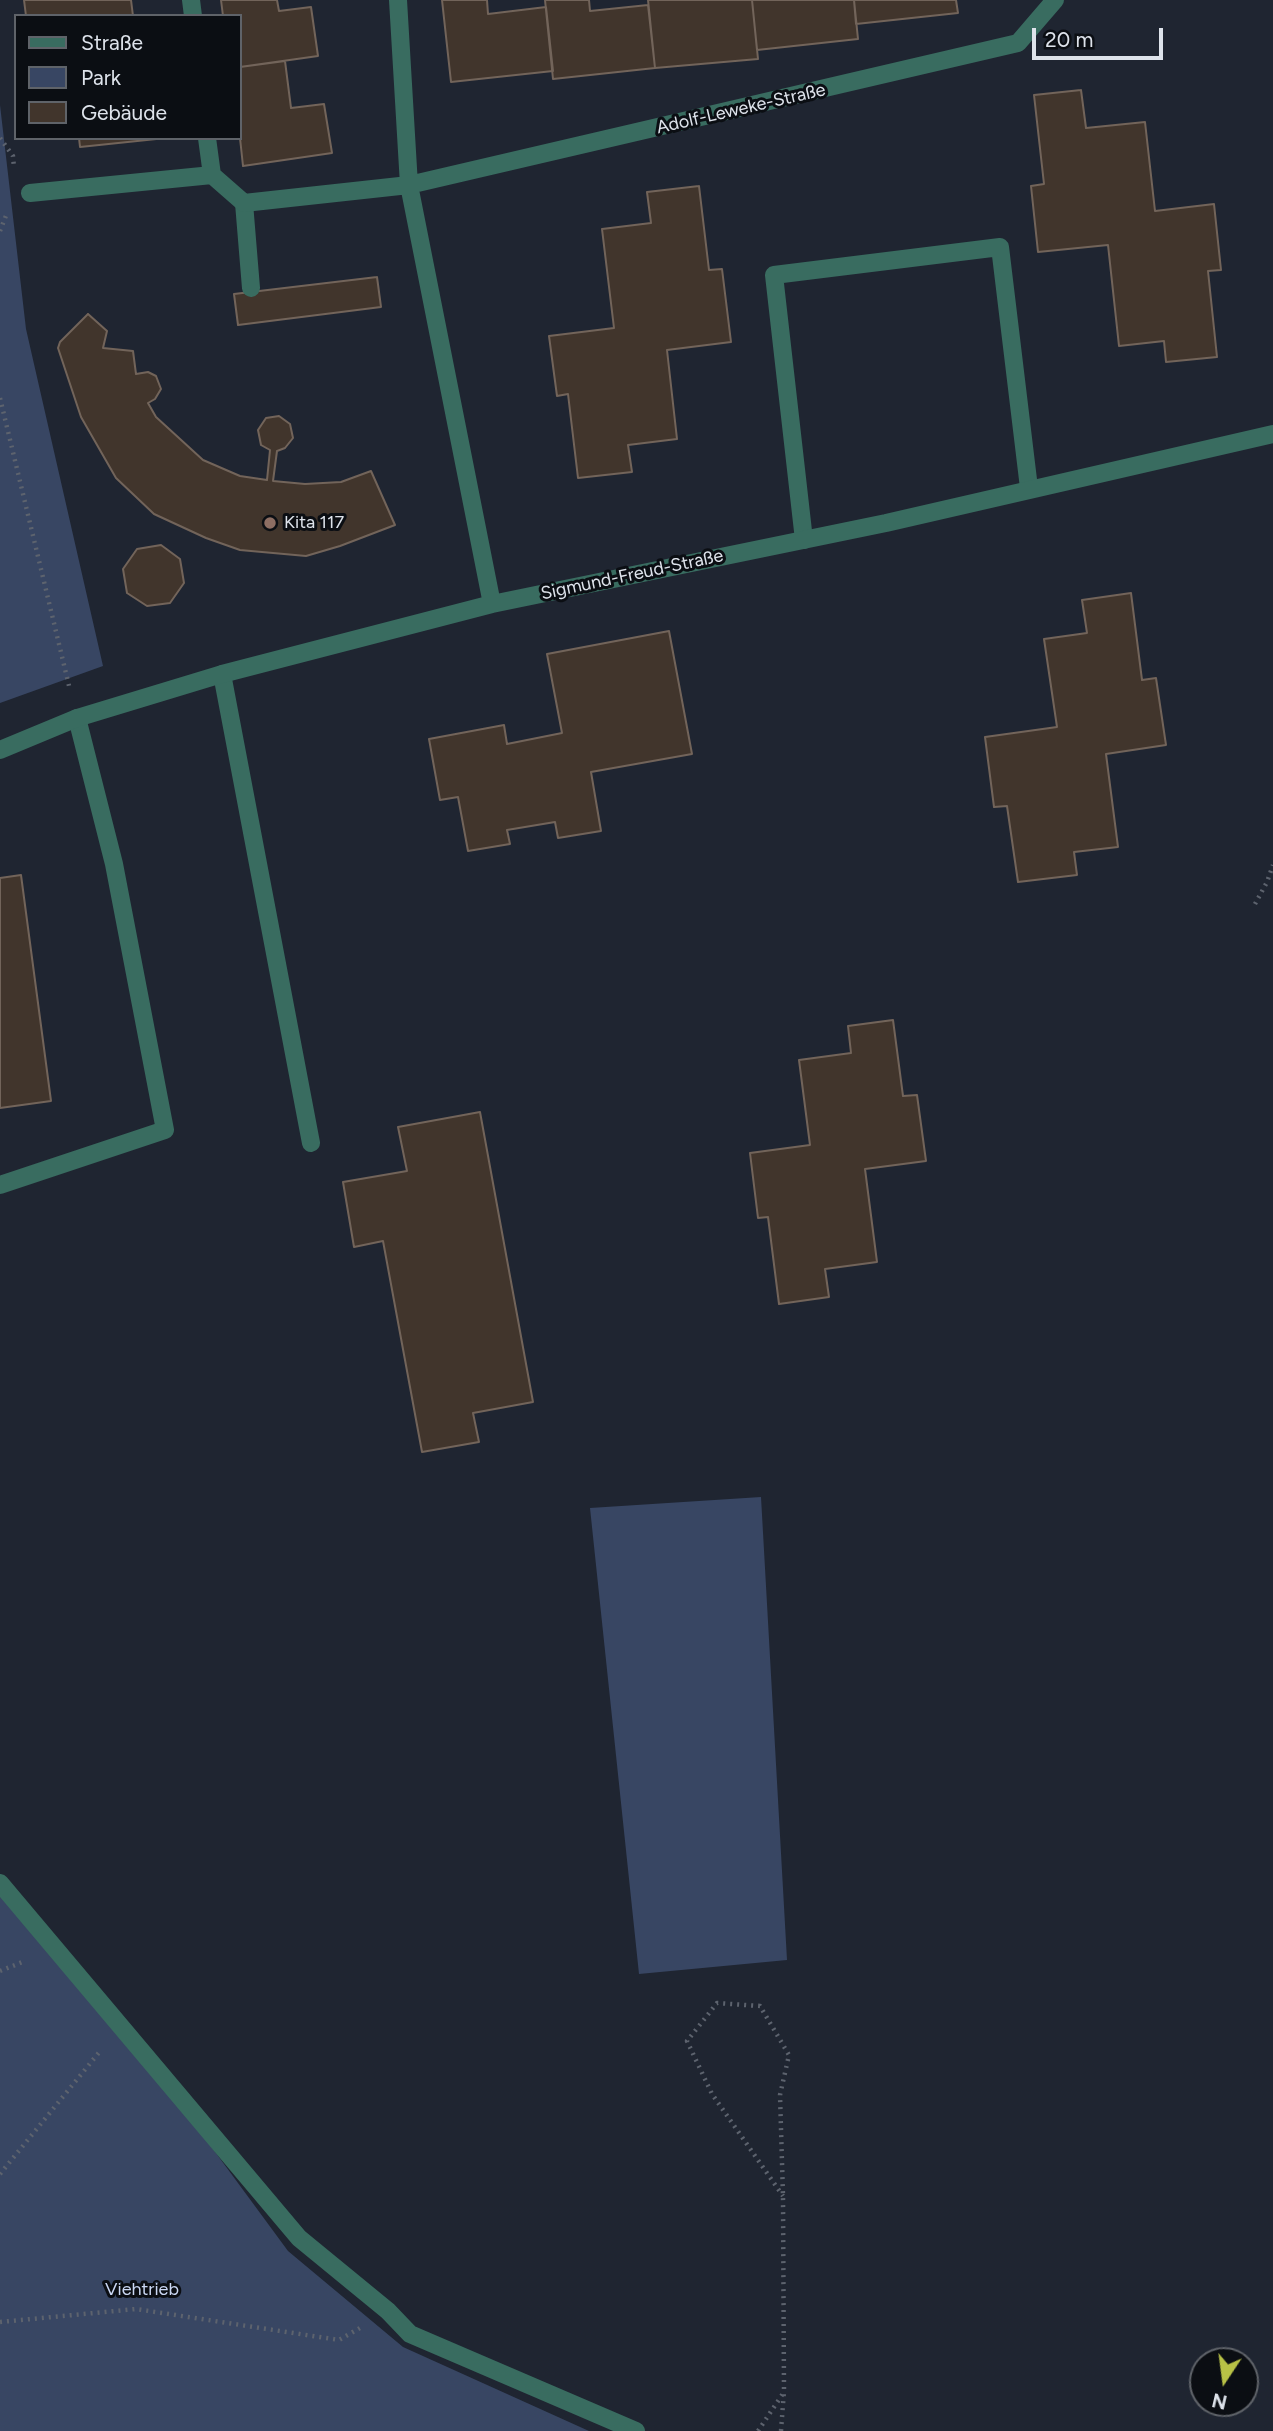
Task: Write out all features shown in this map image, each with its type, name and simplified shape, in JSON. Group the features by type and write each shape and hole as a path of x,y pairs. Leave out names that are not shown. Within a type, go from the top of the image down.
{"street":[{"path":"398,0 409,185 492,604"},
{"name":"Adolf-Leweke-Straße","path":"244,203 409,185 1018,43 1055,0"},
{"path":"207,140 212,175 244,203 251,288"},
{"path":"30,192 212,175"},
{"path":"804,540 774,275 1000,247 1029,488"},
{"name":"Sigmund-Freud-Straße","path":"0,750 77,718 222,674 492,604 886,523 1273,434"},
{"path":"222,674 311,1143"},
{"path":"0,1185 165,1130 114,864 77,718"},
{"path":"0,1883 299,2238 388,2311 410,2334 636,2431"}],"path":[{"path":"0,398 77,718"},
{"path":"1255,904 1273,865"},
{"path":"781,2431 784,2391 783,2196 780,2095 789,2055 761,2006 716,2003 687,2041 712,2094 783,2196"},
{"path":"0,2174 121,2024"},
{"path":"0,2322 136,2309 339,2340 388,2311"},
{"path":"758,2431 784,2391"}],"green space":[{"path":"0,105 26,329 103,666 0,703"},
{"path":"761,1497 787,1960 639,1974 590,1508"},
{"name":"Viehtrieb","path":"0,1884 121,2024 288,2251 403,2347 589,2431 0,2431"}],"building":[{"path":"24,0 131,0 133,14 26,14"},
{"path":"221,0 277,0 279,11 311,7 318,56 242,67 242,14 223,14"},
{"path":"442,0 487,0 488,14 546,7 553,71 451,82"},
{"path":"545,0 589,0 590,11 648,5 655,68 553,79"},
{"path":"648,0 752,0 758,59 655,68"},
{"path":"752,0 854,0 858,39 757,50"},
{"path":"854,0 956,0 958,13 856,24"},
{"path":"285,61 291,108 324,104 332,153 243,166 240,140 242,67"},
{"path":"1081,90 1086,128 1145,122 1155,211 1214,204 1221,270 1208,271 1217,357 1166,362 1164,341 1119,346 1108,245 1038,252 1031,186 1044,184 1034,95"},
{"path":"79,140 147,140 80,147"},
{"path":"699,186 709,270 722,269 731,342 667,350 677,439 628,445 632,472 578,478 568,394 557,396 549,336 614,328 602,229 651,223 647,192"},
{"path":"377,277 381,307 238,325 234,294"},
{"path":"88,314 107,331 103,348 133,351 136,374 148,372 156,376 161,389 155,399 148,403 156,417 203,460 240,476 267,480 270,450 261,445 258,430 266,418 279,416 290,424 293,438 285,448 277,451 273,481 305,484 341,482 371,471 395,525 306,556 240,550 154,514 116,478 81,417 58,348 60,342"},
{"path":"161,545 180,559 184,583 170,603 147,606 127,593 123,569 137,549"},
{"path":"1131,593 1142,680 1156,678 1166,745 1106,754 1118,847 1074,852 1077,875 1018,882 1007,806 994,807 985,737 1057,727 1044,639 1087,633 1082,600"},
{"path":"669,631 692,754 591,772 601,831 558,838 555,822 507,830 510,844 468,851 458,797 440,800 429,739 504,725 507,744 562,733 547,654"},
{"path":"21,875 51,1101 0,1108 0,878"},
{"path":"893,1020 903,1096 917,1095 926,1161 865,1169 877,1262 825,1269 829,1297 779,1304 768,1217 758,1218 750,1153 810,1145 799,1060 851,1053 848,1026"},
{"path":"480,1112 533,1402 473,1413 479,1442 422,1452 383,1241 354,1247 343,1182 407,1171 398,1127"}],"place":[{"name":"Kita 117","path":"270,523"}]}
